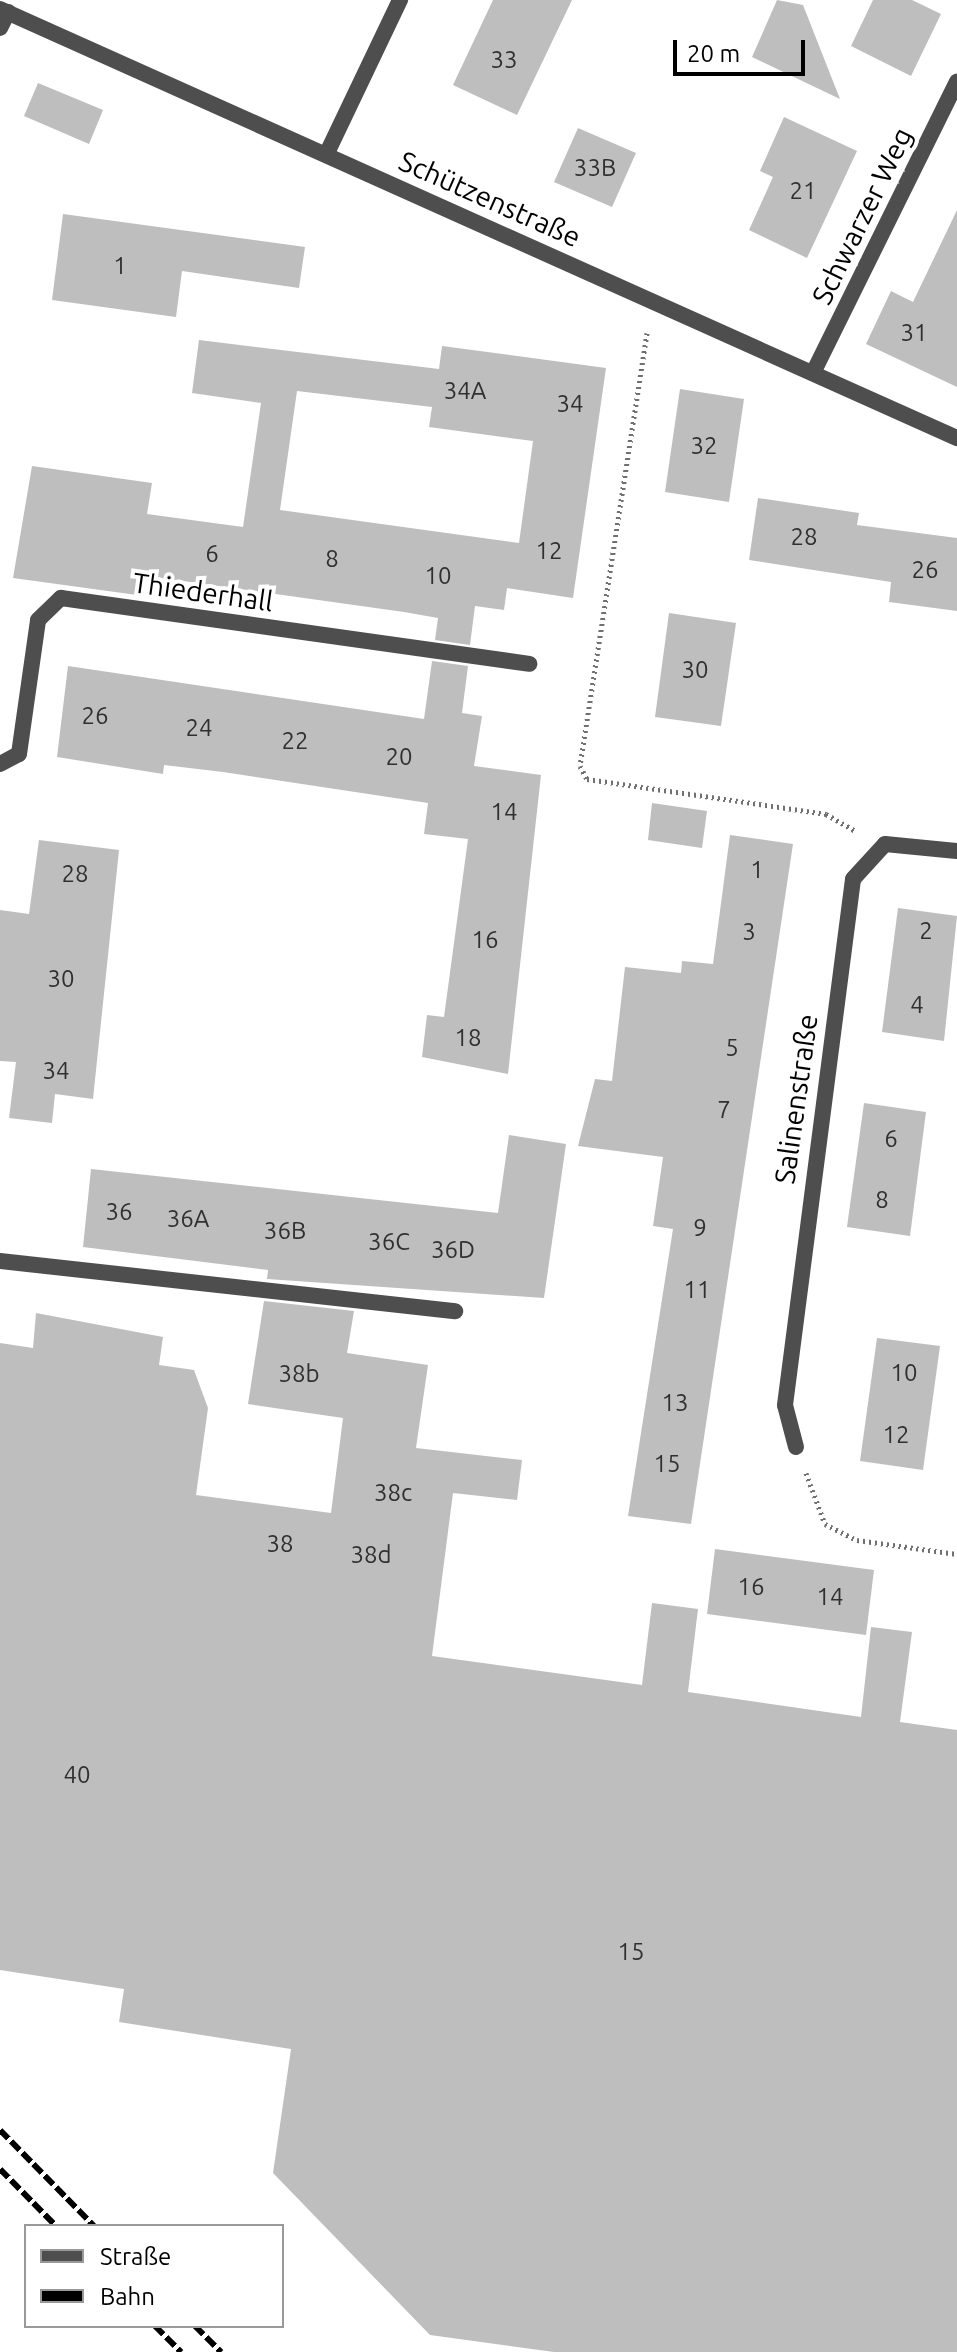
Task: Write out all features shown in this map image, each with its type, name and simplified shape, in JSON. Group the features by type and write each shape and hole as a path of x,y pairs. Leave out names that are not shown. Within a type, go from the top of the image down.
{"street":[{"path":"327,153 400,0"},
{"path":"0,28 4,11"},
{"name":"Schützenstraße","path":"4,11 327,153 957,438"},
{"name":"Schwarzer Weg","path":"813,373 957,82"},
{"name":"Thiederhall","path":"0,764 19,754 38,620 61,598 529,664"},
{"path":"874,849 894,842 957,851"},
{"name":"Salinenstraße","path":"796,1447 785,1405 812,1174 853,879 874,849"},
{"path":"0,1261 455,1311"}],"path":[{"path":"657,303 580,766 587,779 826,814 845,820 874,849"},
{"path":"796,1447 825,1524 857,1540 957,1554"}],"building":[{"path":"493,0 572,0 517,115 453,85"},
{"path":"777,0 803,5 840,99 752,57"},
{"path":"873,0 912,0 941,14 911,76 851,46"},
{"path":"38,83 103,110 89,144 24,116"},
{"path":"784,117 857,151 807,258 749,230 773,177 760,171"},
{"path":"578,128 636,153 612,207 554,182"},
{"path":"957,210 957,387 866,344 891,291 913,302"},
{"path":"63,214 305,247 299,288 182,271 176,317 52,300"},
{"path":"199,340 439,369 442,346 606,368 573,598 507,588 504,610 475,606 470,645 435,640 438,618 404,612 140,575 137,595 13,578 32,466 152,483 147,514 243,527 261,403 192,393","holes":["297,391 432,407 429,427 533,441 519,543 280,510"]},
{"path":"680,389 744,399 729,502 665,492"},
{"path":"758,498 859,513 857,525 957,538 957,611 889,602 891,582 749,560"},
{"path":"669,613 736,623 721,726 655,717"},
{"path":"432,661 468,666 462,713 482,716 474,766 541,775 508,1074 422,1057 427,1015 444,1017 468,839 424,834 428,803 223,772 164,765 163,774 57,757 68,666 424,719"},
{"path":"652,803 707,811 702,848 648,840"},
{"path":"730,835 793,844 691,1524 628,1516 673,1229 653,1226 663,1157 578,1146 595,1079 612,1081 625,967 681,973 682,961 713,964"},
{"path":"39,840 119,850 93,1099 55,1094 52,1123 9,1118 16,1062 0,1061 0,910 29,914"},
{"path":"898,908 957,916 944,1041 882,1032"},
{"path":"864,1103 926,1112 910,1236 847,1227"},
{"path":"509,1135 566,1144 544,1298 267,1279 268,1270 83,1247 91,1169 498,1213"},
{"path":"264,1301 354,1311 347,1353 428,1365 416,1448 522,1460 517,1500 453,1493 432,1656 642,1685 652,1603 698,1609 688,1692 861,1717 871,1627 912,1632 900,1722 957,1730 957,2352 554,2352 430,2335 273,2173 291,2049 119,2022 124,1989 0,1970 0,1343 33,1348 36,1313 163,1337 159,1365 194,1370 208,1408 196,1495 331,1513 343,1418 248,1404"},
{"path":"877,1338 940,1346 923,1470 860,1461"},
{"path":"715,1549 874,1570 866,1635 707,1614"}],"railway":[{"path":"0,2130 92,2224"},
{"path":"0,2169 54,2224"},
{"path":"157,2328 181,2352"},
{"path":"197,2328 221,2352"}]}
